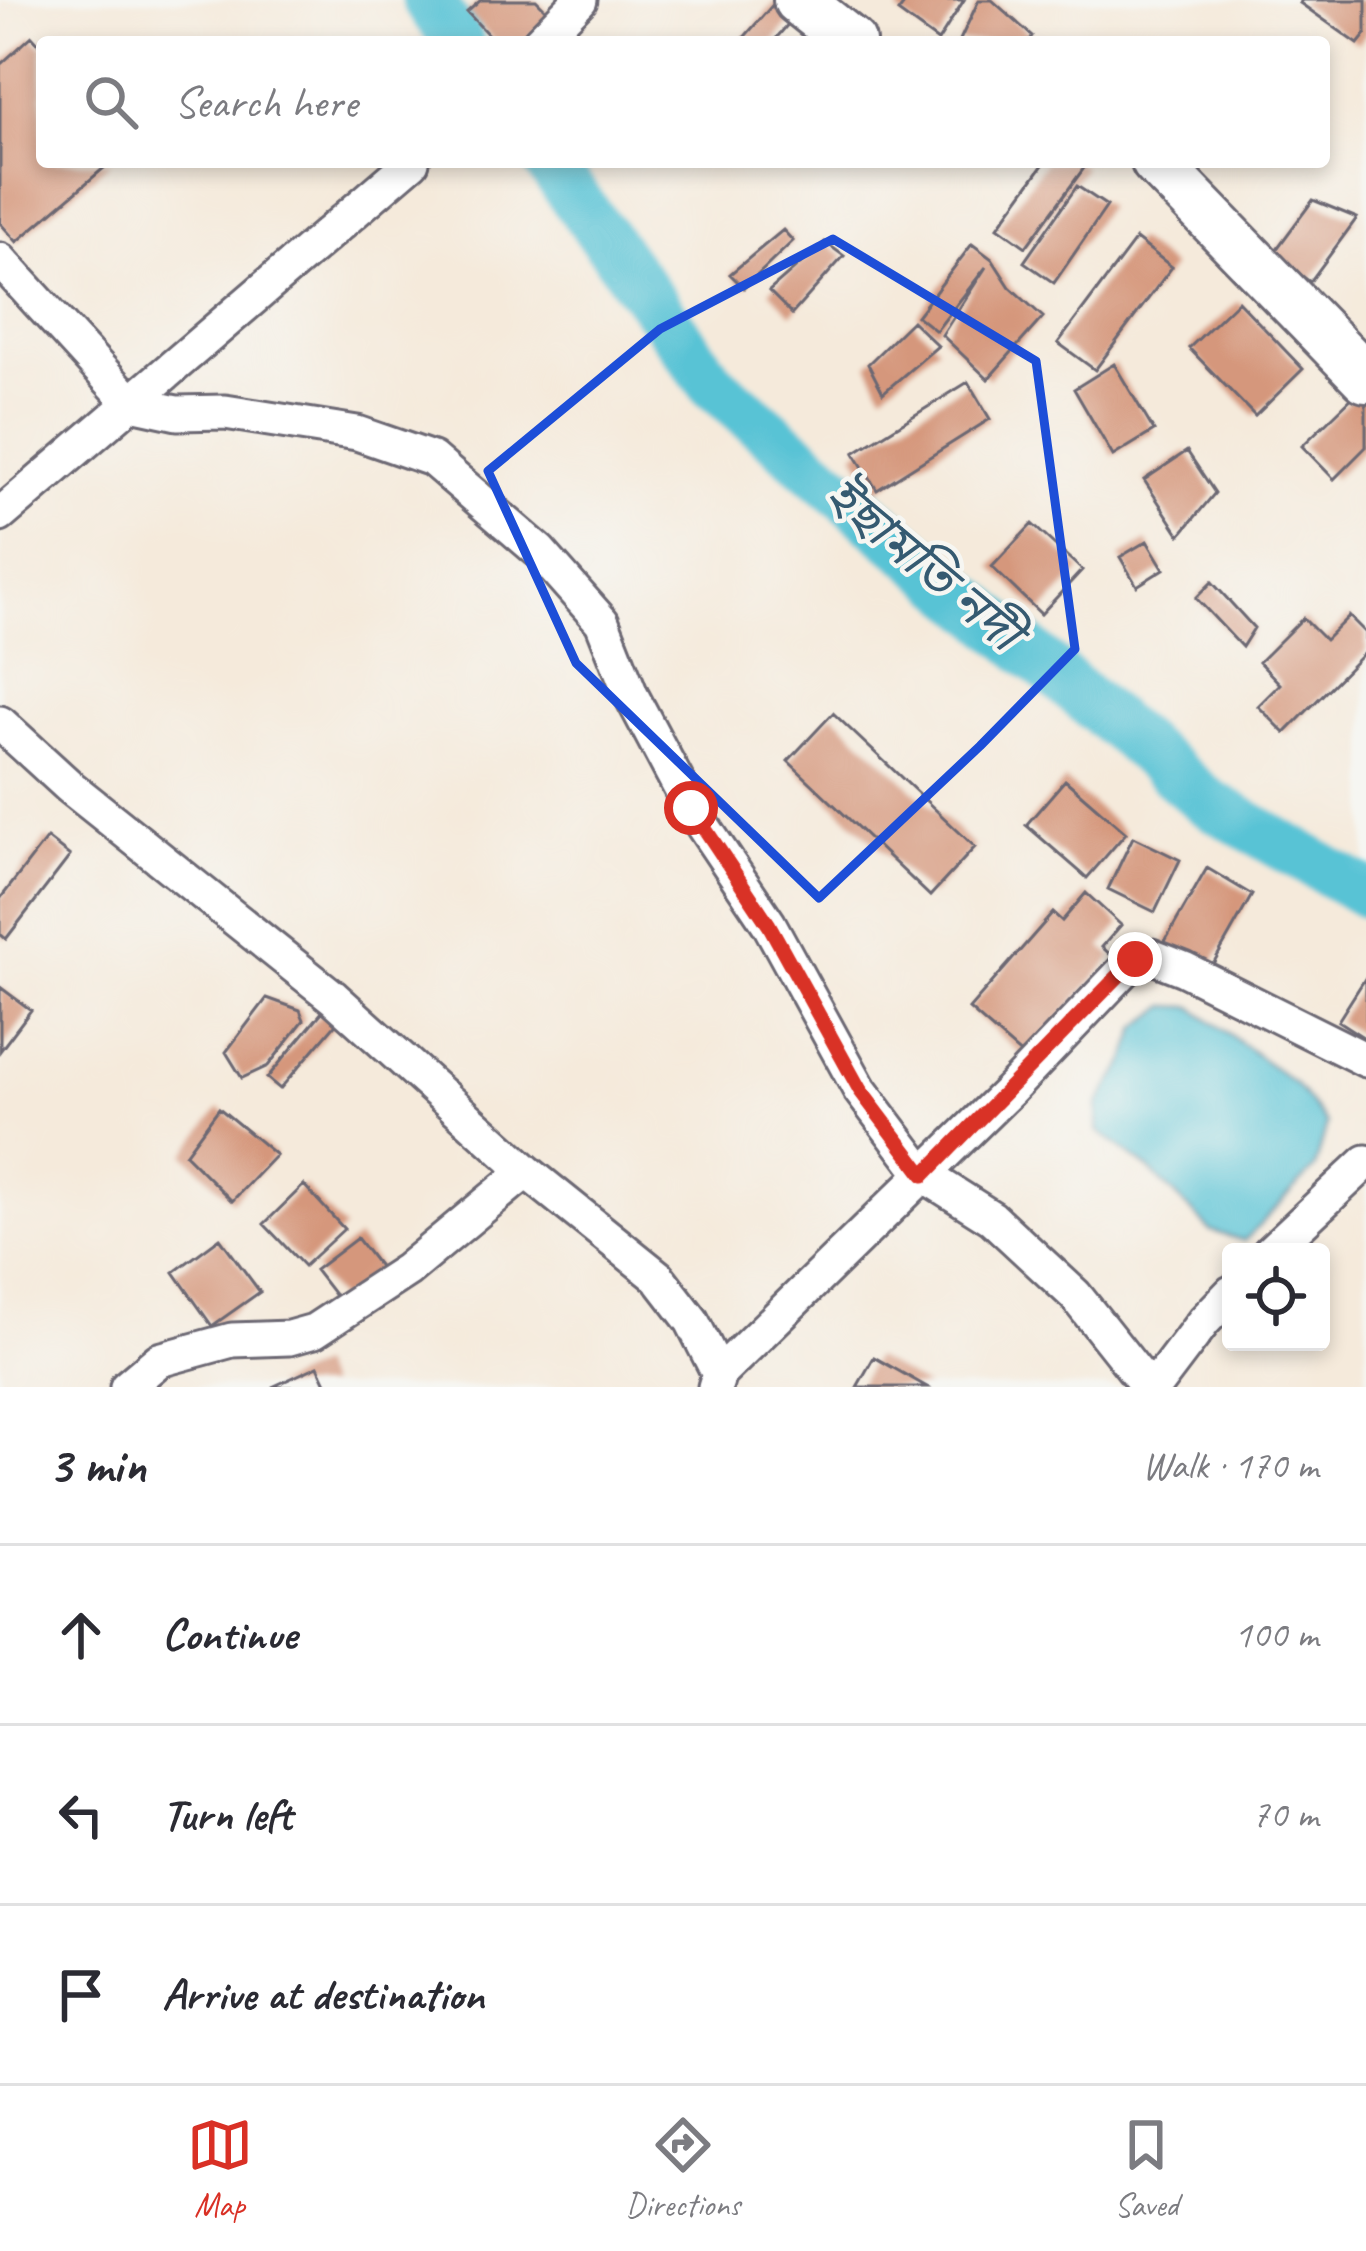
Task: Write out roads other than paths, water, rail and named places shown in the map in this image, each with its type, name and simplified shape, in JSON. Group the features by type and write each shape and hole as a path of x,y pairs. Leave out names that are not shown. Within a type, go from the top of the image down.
{"main road":[{"path":"798,0 843,36"},
{"path":"1162,168 1366,378"}],"street":[{"path":"545,36 580,0"},
{"path":"0,515 405,168"},
{"path":"0,260 131,403 177,413 225,412 356,433 432,459 539,551 602,622 631,694 691,808 769,925 860,1090 924,1175 992,1218 1075,1295 1151,1387 1222,1302"},
{"path":"0,722 70,787 332,997 526,1171 658,1277 692,1321 717,1381 1135,959 1150,956 1184,969 1366,1060"},
{"path":"1280,1243 1366,1162"},
{"path":"127,1387 160,1360 232,1340 289,1338 314,1331 407,1270 526,1171"}],"water":[{"path":"1167,1006 1193,1007 1295,1084 1327,1124 1315,1168 1244,1241 1211,1231 1150,1170 1098,1131 1098,1104 1125,1063 1138,1027"}],"waterway":[{"name":"ইছামতি নদী","path":"427,0 454,36"},
{"name":"ইছামতি নদী","path":"552,168 713,384 1207,802 1366,893"}]}
